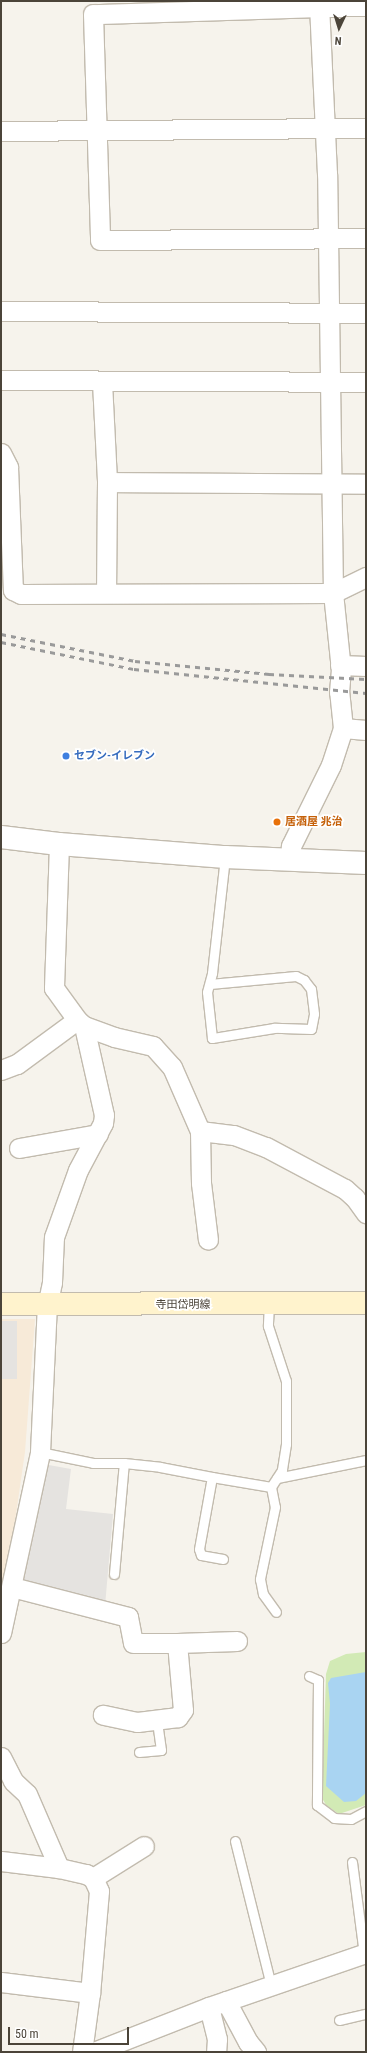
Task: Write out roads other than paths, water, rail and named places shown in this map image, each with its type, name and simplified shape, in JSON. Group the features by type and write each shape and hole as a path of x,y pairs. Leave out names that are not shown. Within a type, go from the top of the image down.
{"main road":[{"name":"寺田岱明線","path":"1,1304 47,1306 366,1303"}],"street":[{"path":"366,6 93,14 98,132 100,240 366,238"},
{"path":"290,859 291,846 332,765 343,728 339,692 340,665 333,593 329,484 329,321 325,129 319,7"},
{"path":"1,131 98,132 366,128"},
{"path":"1,311 329,321 366,313"},
{"path":"1,380 102,382 366,382"},
{"path":"102,382 107,482 106,592"},
{"path":"1,452 8,467 13,590 21,594 106,592 333,593 366,577"},
{"path":"107,482 366,484"},
{"path":"340,665 366,666"},
{"path":"343,728 366,730"},
{"path":"1,837 59,844 226,857 366,864"},
{"path":"1,1633 40,1452 47,1306 52,1282 57,1226 78,1170 98,1134 104,1115 80,1023 54,988 59,844"},
{"path":"1,1070 17,1064 80,1023"},
{"path":"80,1023 114,1037 154,1046 172,1068 200,1131 201,1183 208,1240"},
{"path":"200,1131 234,1135 266,1148 344,1189 361,1195 366,1213"},
{"path":"19,1148 98,1134"},
{"path":"12,1587 128,1617 133,1643 237,1641"},
{"path":"103,1715 137,1722 178,1717 183,1710 177,1643"},
{"path":"1,1757 14,1781 27,1794 59,1868"},
{"path":"93,1878 144,1846"},
{"path":"1,1861 59,1868 86,1874 93,1878 99,1891 90,1993 82,2052"},
{"path":"94,2052 218,2004 365,1954"},
{"path":"1,1982 90,1993"},
{"path":"216,2052 218,2004"},
{"path":"218,2004 256,2052"}],"lane":[{"path":"210,984 296,976 304,980 311,989 314,1014 311,1029 274,1028 212,1038 207,992 210,984 226,857"},
{"path":"269,1304 268,1326 286,1381 286,1444 282,1470 271,1487 275,1507 260,1579 264,1594 276,1612"},
{"path":"40,1452 93,1463 124,1463 271,1487"},
{"path":"278,1478 366,1460"},
{"path":"114,1574 124,1463"},
{"path":"212,1477 199,1549 201,1555 223,1559"},
{"path":"309,1676 318,1680 317,1805 334,1818 351,1819 366,1811"},
{"path":"139,1752 161,1750 157,1720"},
{"path":"235,1841 272,1985"},
{"path":"352,1862 365,1954"},
{"path":"339,2020 366,2014"}],"water":[{"path":"366,1672 366,1793 356,1801 344,1802 326,1786 330,1704 328,1683 331,1678"}],"railway":[{"path":"1,634 135,661 269,674 366,679"},
{"path":"1,642 134,669 366,693"}],"place":[{"name":"セブン-イレブン","path":"66,756"},
{"name":"居酒屋 兆治","path":"277,822"}]}
